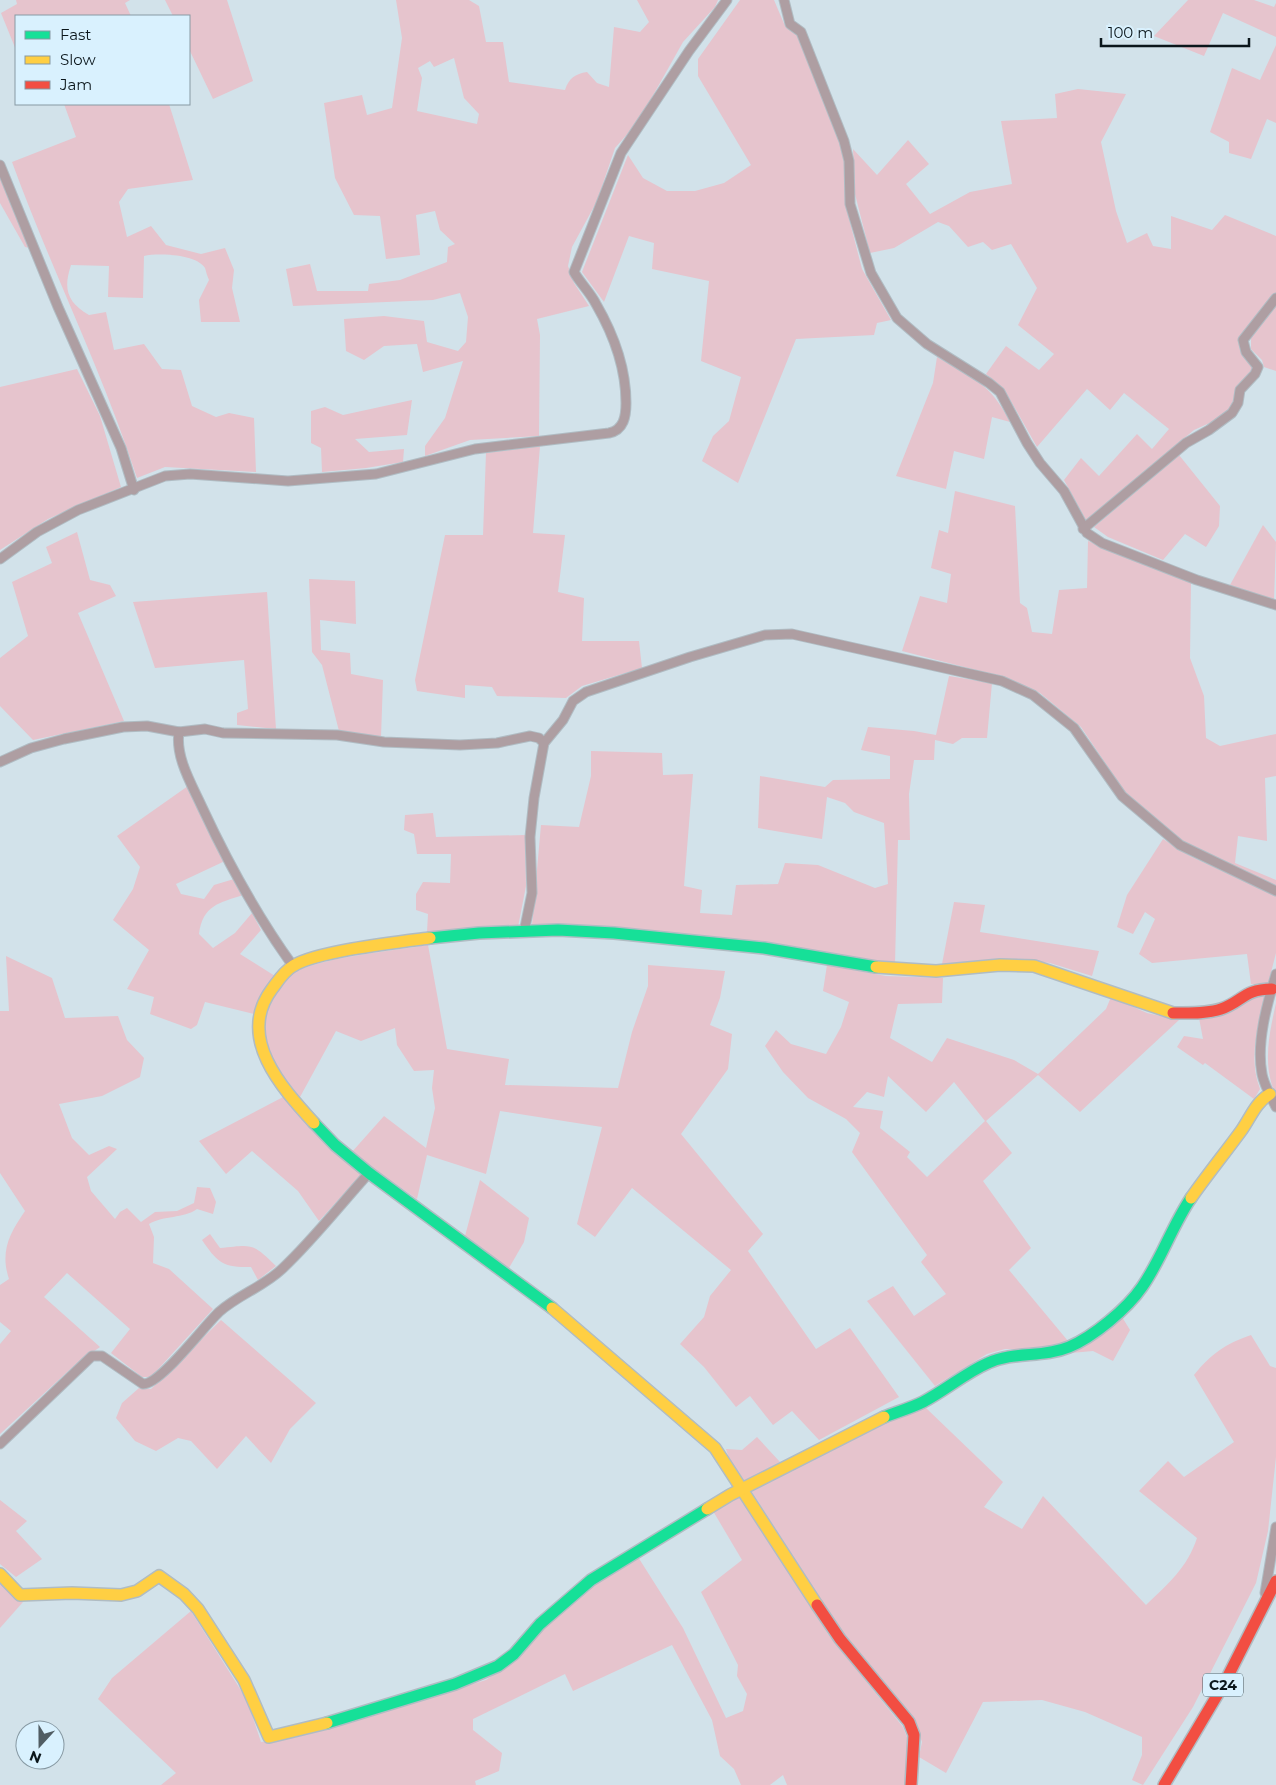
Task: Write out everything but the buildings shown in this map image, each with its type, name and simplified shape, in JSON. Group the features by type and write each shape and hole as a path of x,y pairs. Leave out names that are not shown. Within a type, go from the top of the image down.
{"street":[{"path":"0,559 37,532 78,510 134,490 165,476 176,474 288,481 376,474 475,449 609,434 618,430 621,427 626,412 626,379 615,341 595,302 574,272 576,263 593,228 621,154 689,51 727,0"},
{"path":"784,0 790,24 801,32 844,141 849,161 850,204 871,273 883,297 897,318 927,344 1000,392 1036,456 1064,491 1083,529 1102,543 1197,580 1276,605"},
{"path":"0,165 58,307 121,448 134,490"},
{"path":"1083,529 1186,443 1221,422 1236,408 1240,390 1255,374 1258,367 1246,352 1243,340 1276,298"},
{"path":"524,932 532,893 530,837 534,798 544,743 559,726 573,701 586,692 765,635 792,634 1002,681 1033,695 1074,728 1122,796 1146,818 1180,845 1276,891"},
{"path":"0,762 31,748 64,739 123,727 147,726 179,732 205,729 223,733 337,735 384,742 460,745 497,744 530,736 539,738 544,743"},
{"path":"179,732 177,745 192,786 228,863 265,928 293,966"},
{"path":"911,1785 914,1735 909,1722 840,1639 759,1518 743,1488 715,1448 652,1392 602,1354 556,1311 368,1173 336,1145 280,1084 266,1058 259,1041 258,1021 266,997 280,978 293,966 320,957 398,942 479,934 558,930 614,932 764,948 864,966 906,970 936,971 1000,965 1034,966 1071,977 1169,1013 1196,1013 1222,1008 1245,994 1260,989 1272,989"},
{"path":"1276,974 1261,1055 1262,1075 1276,1107"},
{"path":"0,1574 20,1596 80,1593 121,1596 138,1591 159,1576 184,1594 198,1609 244,1680 269,1737 301,1730 403,1701 455,1684 498,1666 514,1654 540,1624 591,1580 692,1517 743,1488 871,1422 923,1402 958,1379 989,1362 1011,1356 1042,1355 1068,1348 1087,1339 1128,1303 1142,1287 1181,1213 1218,1159 1241,1131 1260,1100 1270,1094"},
{"path":"0,1444 92,1356 102,1356 143,1384 149,1383 176,1360 220,1311 262,1285 282,1269 368,1173"},
{"path":"1264,1606 1276,1527"},
{"name":"C24","path":"1164,1785 1208,1713 1276,1581"}],"shaded area":[{"path":"16,0 130,0 125,3 131,15 15,15 15,48 1,13 17,4"},
{"path":"165,0 227,0 253,81 213,99 190,51 190,15 172,15"},
{"path":"396,0 469,0 479,6 486,42 503,42 509,82 565,90 568,82 573,77 587,72 597,83 609,87 614,27 640,32 649,22 637,0 718,0 715,7 683,42 638,122 615,148 597,201 572,247 568,266 574,283 589,306 537,319 540,335 539,436 470,440 425,456 425,446 445,418 463,361 423,372 417,344 384,346 364,360 346,351 344,319 384,316 424,321 427,342 458,351 466,342 468,317 460,293 433,300 293,306 286,269 310,264 317,291 368,291 369,284 400,280 447,262 448,247 455,244 440,230 435,211 416,215 420,255 386,259 380,216 354,215 335,178 324,103 362,95 367,115 392,108 402,38","holes":["454,58 464,98 479,114 477,124 417,111 422,78 418,68 430,61 434,67"]},
{"path":"740,0 774,0 785,26 797,35 841,138 847,162 845,203 862,269 891,320 877,323 874,335 796,339 738,483 702,461 713,436 729,421 741,377 701,361 709,281 652,269 654,243 629,236 604,302 582,272 628,155 643,178 667,191 695,191 724,183 751,165 698,76 698,59"},
{"path":"1188,0 1254,0 1274,7 1276,3 1276,37 1223,13 1204,56 1154,36"},
{"path":"1276,45 1276,123 1267,119 1251,159 1229,153 1229,142 1210,132 1232,68 1260,80"},
{"path":"1078,89 1126,94 1101,142 1116,211 1127,243 1147,233 1153,246 1171,249 1171,216 1212,230 1225,215 1276,236 1276,295 1238,339 1240,350 1253,363 1254,368 1236,389 1231,408 1214,421 1194,430 1086,520 1064,480 1081,458 1099,476 1137,434 1152,449 1169,429 1124,393 1110,410 1087,389 1037,447 1004,389 986,374 1006,346 1039,370 1054,354 1018,325 1037,288 1011,244 992,250 983,242 968,247 949,226 938,222 894,248 870,253 855,194 853,149 877,175 908,140 929,164 906,184 930,214 970,192 1012,184 1001,121 1057,118 1055,94"},
{"path":"64,105 169,105 193,180 128,189 119,202 127,237 151,226 166,245 201,254 225,248 234,270 232,288 240,322 201,322 199,300 209,280 205,268 200,263 185,257 144,256 143,298 108,297 109,266 71,265 67,288 76,305 89,315 106,312 114,350 144,344 162,369 181,370 192,406 216,417 229,413 254,418 256,472 165,467 137,478 108,398 12,162 76,137"},
{"path":"0,175 30,248 25,247 0,203"},
{"path":"1276,306 1276,371 1264,367 1262,360 1251,349 1251,338"},
{"path":"937,357 971,377 988,390 1003,409 1010,422 992,417 984,459 954,451 946,489 896,476 933,383"},
{"path":"77,369 100,416 121,487 48,519 0,550 0,387"},
{"path":"412,400 407,435 355,439 369,452 404,449 403,462 322,472 321,448 311,443 311,411 325,407 343,415"},
{"path":"540,446 533,533 565,535 558,592 584,598 582,641 639,641 642,668 582,686 566,698 497,696 492,687 465,685 465,698 417,691 415,680 445,535 483,535 486,453"},
{"path":"1179,455 1220,506 1219,526 1206,547 1185,534 1163,560 1108,537 1094,527"},
{"path":"955,491 1015,506 1020,603 1027,608 1032,632 1052,634 1059,590 1087,588 1088,541 1191,582 1190,658 1204,696 1206,738 1220,746 1276,734 1276,776 1265,778 1267,841 1238,836 1235,863 1276,880 1276,886 1181,840 1124,791 1081,727 1040,693 999,676 902,651 920,596 947,603 951,574 931,568 939,530 948,533"},
{"path":"1263,525 1276,542 1274,600 1230,585"},
{"path":"77,532 90,580 110,585 116,596 78,613 124,721 33,740 0,706 0,658 28,636 12,582 52,563 46,547"},
{"path":"309,579 355,581 356,624 320,620 321,650 350,653 351,674 383,680 381,737 339,731 322,665 312,652"},
{"path":"267,592 276,729 237,725 237,713 248,709 244,660 155,668 133,602"},
{"path":"949,676 992,683 987,738 962,738 953,744 935,740 934,760 914,760 909,794 910,840 898,840 895,964 619,927 532,925 541,825 579,827 591,776 591,751 662,753 663,775 693,774 684,886 702,890 700,913 732,915 736,885 778,884 785,863 818,865 875,888 888,884 884,823 854,812 845,803 827,797 822,839 758,828 760,776 825,787 833,780 890,779 890,756 861,750 868,727 936,735"},
{"path":"188,786 225,861 176,884 181,894 204,899 214,885 234,879 243,895 220,903 208,911 201,924 199,934 213,948 235,933 252,913 261,930 240,954 275,976 262,993 254,1014 205,1002 197,1025 191,1029 150,1014 154,997 127,989 149,950 113,920 133,889 140,867 117,836"},
{"path":"433,813 436,837 525,835 526,886 518,927 427,932 428,914 416,910 416,894 423,882 450,883 451,854 417,854 414,834 404,830 405,815"},
{"path":"1163,839 1190,856 1276,896 1276,953 1268,984 1251,984 1247,954 1152,963 1139,954 1155,919 1145,912 1133,934 1117,927 1127,895"},
{"path":"954,902 985,905 980,932 1099,951 1092,976 1050,963 1018,959 942,964"},
{"path":"428,945 447,1049 509,1059 505,1085 618,1088 632,1032 648,986 648,965 725,971 720,998 710,1025 732,1034 728,1069 681,1134 763,1234 748,1251 816,1349 850,1328 899,1397 819,1440 792,1411 773,1425 750,1396 736,1407 704,1367 680,1344 704,1317 710,1296 731,1270 632,1188 595,1237 577,1224 602,1127 500,1111 486,1174 427,1155 417,1199 351,1153 384,1116 426,1148 435,1108 432,1088 434,1070 414,1071 397,1045 395,1028 361,1041 336,1031 300,1097 282,1074 269,1049 265,1037 264,1023 267,1009 278,988 297,971 326,961"},
{"path":"6,956 52,978 65,1018 118,1016 127,1040 144,1058 140,1077 102,1096 59,1104 72,1138 89,1155 109,1146 117,1149 87,1177 91,1191 115,1219 120,1212 127,1208 141,1222 155,1212 177,1211 194,1203 197,1187 210,1188 216,1202 213,1214 197,1209 149,1224 154,1237 153,1263 169,1269 213,1309 151,1377 142,1377 111,1353 130,1329 67,1273 44,1297 100,1347 77,1363 0,1434 0,1344 11,1331 0,1322 0,1285 9,1279 5,1260 6,1252 14,1228 25,1211 0,1173 0,1011 9,1011"},
{"path":"827,965 886,976 943,978 942,1003 898,1004 890,1038 932,1062 947,1038 1014,1060 1038,1074 1106,1009 1111,997 1147,1013 1179,1020 1080,1112 1038,1075 986,1121 1012,1153 983,1181 1031,1248 1009,1270 1068,1341 1041,1349 1005,1349 987,1354 935,1386 867,1301 893,1286 914,1316 946,1294 921,1262 927,1255 852,1152 860,1133 846,1119 808,1098 783,1072 765,1046 776,1030 791,1044 826,1054 841,1027 849,1002 823,991","holes":["888,1076 926,1112 954,1082 985,1121 927,1177 907,1157 910,1152 880,1128 883,1111 853,1107 867,1092 884,1097"]},
{"path":"1265,995 1255,1042 1256,1077 1260,1089 1254,1099 1205,1063 1203,1065 1177,1047 1184,1036 1203,1039 1199,1018 1227,1014 1253,996"},
{"path":"1276,1003 1276,1096 1269,1073 1268,1050"},
{"path":"285,1096 363,1173 319,1221 298,1191 252,1151 226,1174 199,1141"},
{"path":"480,1180 529,1218 524,1242 509,1268 465,1236"},
{"path":"210,1234 220,1248 251,1247 262,1253 276,1266 258,1280 251,1267 227,1265 212,1254 202,1240"},
{"path":"1122,1317 1130,1330 1113,1361 1093,1351 1071,1353 1097,1338"},
{"path":"221,1320 316,1403 290,1429 271,1463 246,1436 217,1469 191,1441 178,1438 156,1451 135,1441 116,1418 122,1403 139,1388 151,1389"},
{"path":"1251,1335 1270,1366 1276,1368 1276,1457 1268,1531 1256,1583 1193,1707 1143,1785 1132,1780 1142,1755 1142,1737 1085,1712 1042,1700 983,1702 946,1773 919,1757 922,1742 915,1722 845,1637 750,1489 864,1428 926,1408 1003,1482 984,1507 1022,1529 1043,1496 1146,1605 1183,1567 1197,1538 1139,1491 1168,1461 1184,1477 1234,1442 1194,1375 1219,1350"},
{"path":"757,1437 780,1462 745,1481 730,1462 726,1449 742,1450"},
{"path":"741,1496 828,1634 903,1727 908,1740 905,1785 787,1785 783,1775 770,1785 741,1785 734,1769 720,1756 712,1720 672,1645 573,1691 565,1674 473,1719 473,1730 502,1753 499,1771 475,1781 476,1785 161,1785 176,1773 98,1699 112,1678 191,1611 247,1700 261,1742 297,1737 486,1680 516,1659 543,1627 595,1584 638,1557 683,1628 726,1718 743,1711 747,1694 737,1676 738,1665 701,1592 742,1560 713,1511"},
{"path":"0,1500 27,1521 16,1531 42,1559 16,1577 0,1564"},
{"path":"0,1581 23,1602 0,1628"}],"traffic: fast":[{"path":"430,938 479,933 558,930 614,933 764,948 876,967"},
{"path":"314,1123 335,1145 369,1173 552,1308"},
{"path":"884,1417 923,1402 988,1363 1008,1357 1049,1352 1069,1347 1099,1329 1119,1313 1142,1287 1191,1198"},
{"path":"327,1723 455,1684 498,1666 514,1654 540,1624 591,1580 707,1509"}],"traffic: slow":[{"path":"314,1123 288,1094 267,1060 261,1043 259,1025 262,1007 272,989 281,976 293,966 320,956 359,948 430,938"},
{"path":"876,967 936,971 1000,965 1034,966 1173,1013"},
{"path":"1191,1198 1241,1131 1257,1106 1270,1094"},
{"path":"552,1308 715,1448 817,1605"},
{"path":"707,1509 730,1495 884,1417"},
{"path":"0,1574 20,1595 72,1593 121,1595 137,1591 159,1576 184,1594 198,1609 244,1680 269,1737 327,1723"}],"traffic: jam":[{"path":"1173,1013 1215,1011 1228,1006 1249,993 1272,989"},
{"path":"1164,1785 1225,1682 1276,1581"},
{"path":"817,1605 840,1639 909,1722 914,1735 911,1785"}]}
